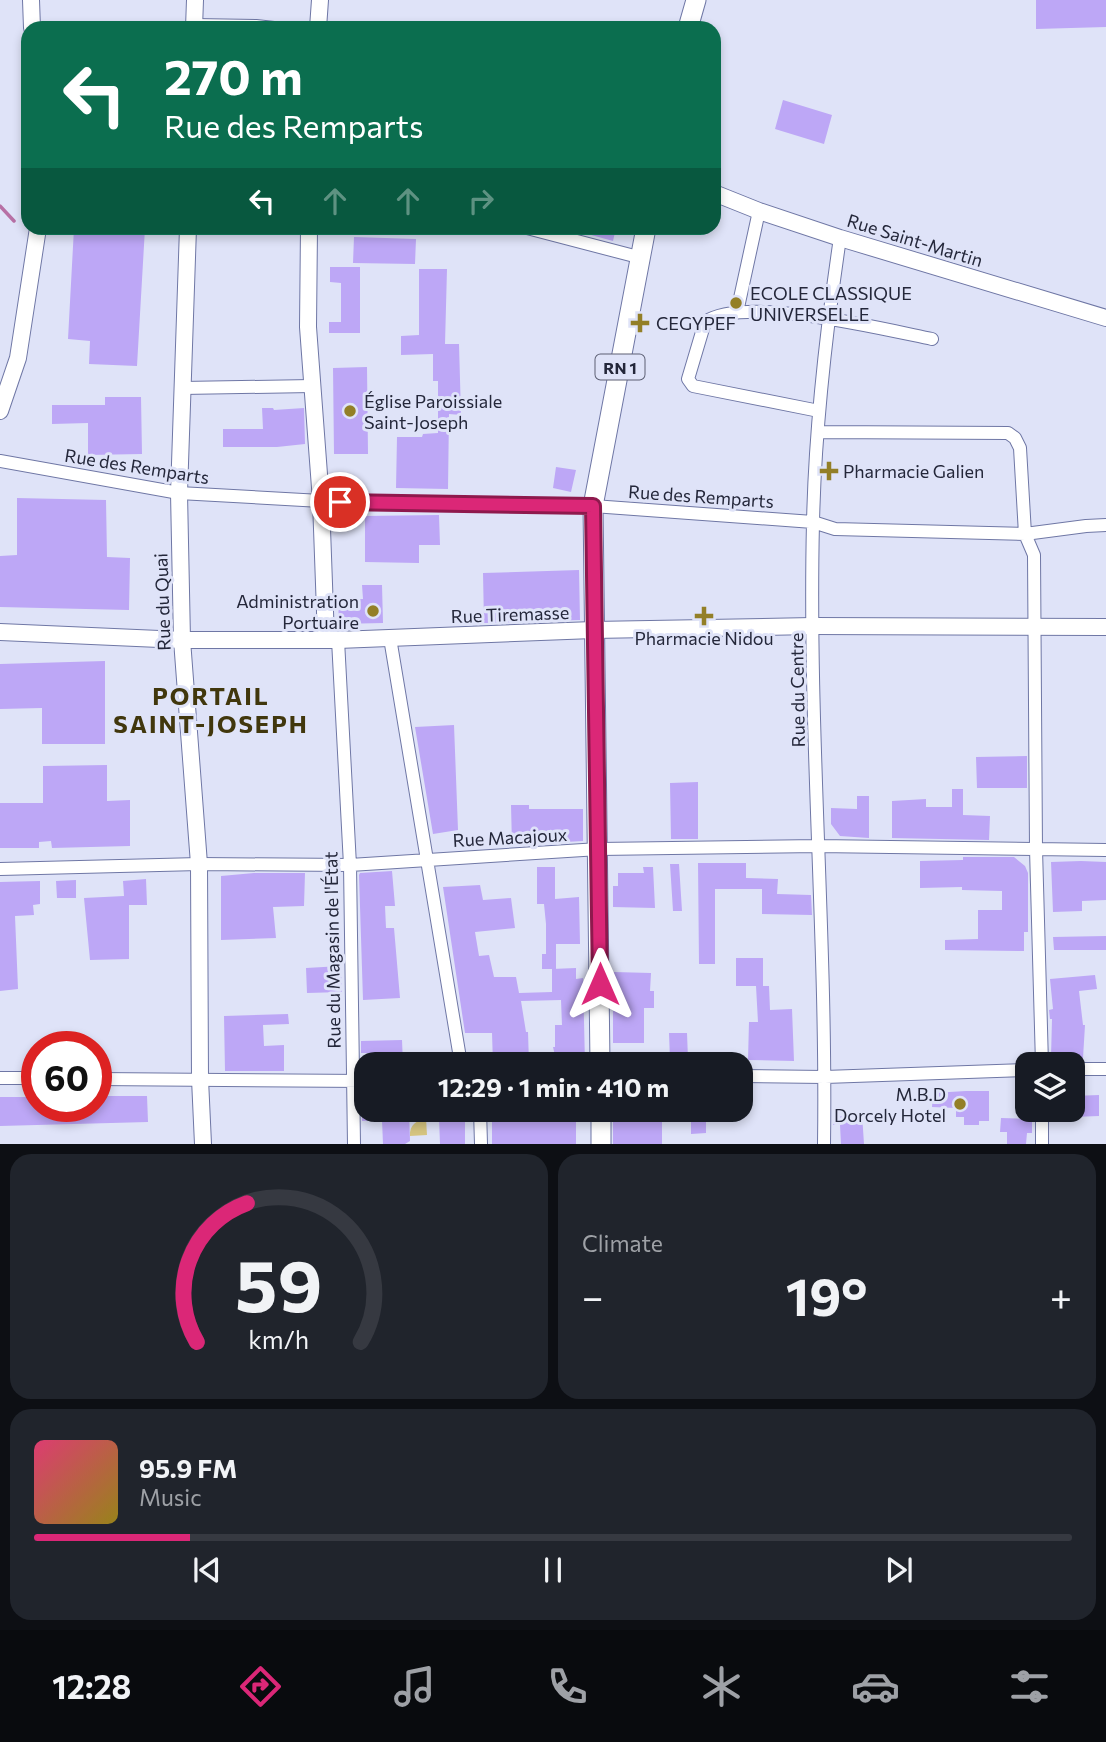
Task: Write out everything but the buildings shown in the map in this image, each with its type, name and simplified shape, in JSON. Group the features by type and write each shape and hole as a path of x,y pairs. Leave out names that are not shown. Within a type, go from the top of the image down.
{"main road":[{"path":"690,21 696,0"},
{"name":"RN 1","path":"600,1052 593,506 645,235"},
{"path":"601,1122 601,1143"}],"street":[{"path":"31,0 32,21"},
{"path":"194,21 195,0"},
{"path":"318,21 320,0"},
{"name":"Rue Saint-Martin","path":"721,196 840,238 1106,318"},
{"path":"737,312 759,211"},
{"path":"0,411 18,358 36,235"},
{"name":"Rue du Quai","path":"188,235 179,493 182,640 199,864 200,1079 204,1143"},
{"path":"309,235 308,327 332,640"},
{"path":"554,235 642,258"},
{"name":"Rue du Centre","path":"824,1143 825,1077 813,626 813,522 819,411 828,317 840,238"},
{"path":"819,411 693,386 688,379 705,322 737,312 828,317 932,339"},
{"path":"182,388 312,386"},
{"path":"818,432 1007,433 1016,438 1020,448 1026,534 1034,555 1036,849 1042,1052"},
{"name":"Rue des Remparts","path":"0,461 179,493 321,501 593,506 813,522 835,529 1026,534 1106,525"},
{"name":"Rue Tiremasse","path":"0,632 182,640 332,640 593,630 813,626 1106,627"},
{"path":"390,638 459,1052"},
{"name":"Rue du Magasin de l'État","path":"332,640 344,756 358,1052"},
{"name":"Rue Macajoux","path":"0,869 199,864 350,865 599,849 818,846 1106,850"},
{"path":"1085,1069 1106,1069"},
{"path":"753,1076 825,1077 1015,1070"},
{"path":"0,1078 21,1078"},
{"path":"112,1079 354,1081"},
{"name":"Rue du Magasin de l'État","path":"354,1143 356,1122"},
{"path":"480,1122 481,1143"},
{"path":"1042,1122 1042,1143"}],"shaded area":[{"path":"426,1122 427,1135 410,1136 414,1124"}],"waterway":[{"path":"0,206 14,221"}],"place":[{"name":"ECOLE CLASSIQUE UNIVERSELLE","path":"736,303"},
{"name":"CEGYPEF","path":"640,323"},
{"name":"Église Paroissiale Saint-Joseph","path":"350,411"},
{"name":"Pharmacie Galien","path":"829,471"},
{"name":"Administration Portuaire","path":"373,611"},
{"name":"Pharmacie Nidou","path":"704,616"},
{"name":"M.B.D Dorcely Hotel","path":"960,1104"}],"district":[{"name":"PORTAIL SAINT-JOSEPH","path":"211,709"}],"route":[{"path":"340,502 593,506 600,984"}]}
